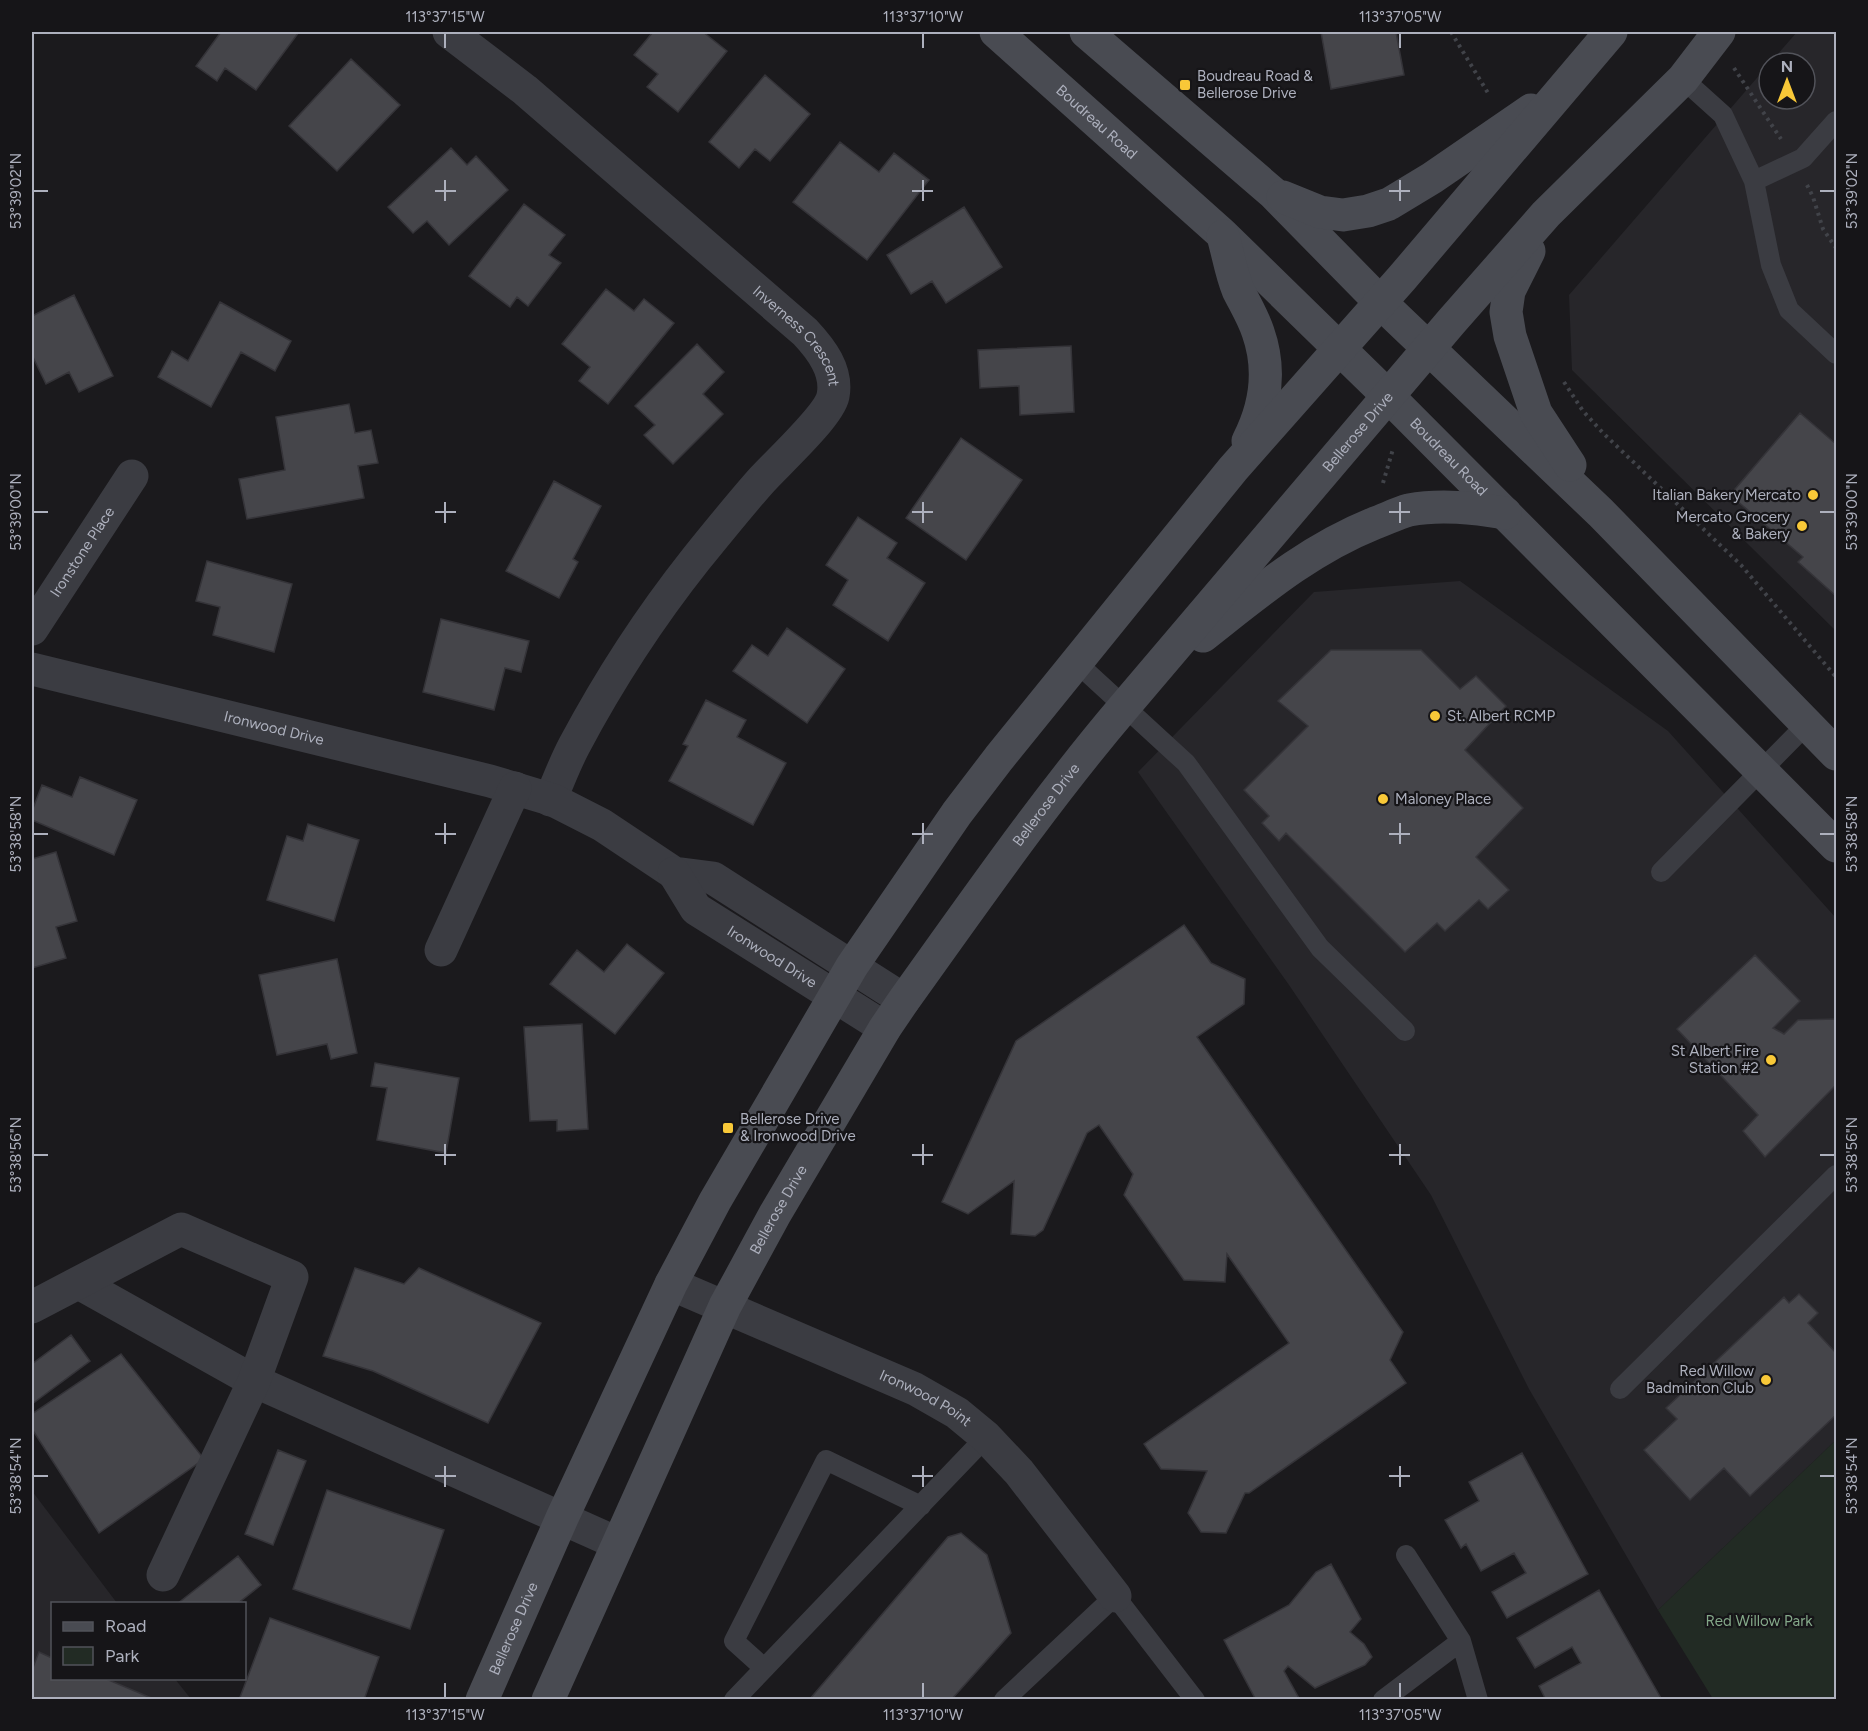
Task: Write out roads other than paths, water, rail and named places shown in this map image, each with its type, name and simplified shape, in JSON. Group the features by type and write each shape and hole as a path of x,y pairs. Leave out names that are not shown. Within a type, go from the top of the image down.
{"main road":[{"name":"Boudreau Road","path":"996,32 1222,234 1388,396 1836,846"},
{"path":"1086,32 1273,193 1380,302 1601,513 1836,754"},
{"name":"Bellerose Drive","path":"482,1700 562,1518 671,1284 715,1200 852,966 957,813 999,758 1233,469 1380,302 1611,32"},
{"name":"Bellerose Drive","path":"548,1700 725,1306 775,1214 885,1028 904,1000 1033,821 1124,706 1429,347 1546,214 1683,80 1719,32"},
{"path":"1273,193 1320,212 1343,215 1368,211 1389,204 1432,178 1567,85"},
{"path":"1546,214 1509,291 1506,312 1510,336 1536,413 1601,513"},
{"path":"1222,234 1238,288 1258,331 1265,365 1265,398 1256,426 1233,469"},
{"path":"1146,681 1288,569 1327,544 1409,510 1449,507 1505,513"}],"street":[{"name":"Inverness Crescent","path":"449,32 525,90 806,332 820,348 834,380 833,398 824,413 760,482 717,534 662,604 630,650 574,746 550,800"},
{"name":"Ironstone Place","path":"32,629 132,476"},
{"name":"Ironwood Drive","path":"32,669 515,788 550,800 602,825 674,873 696,909 885,1028"},
{"path":"441,950 515,788"},
{"name":"Ironwood Drive","path":"674,873 713,878 904,1000"},
{"path":"32,1307 181,1229 292,1277 254,1381 163,1575"},
{"path":"79,1283 254,1381 617,1543"},
{"name":"Ironwood Point","path":"671,1284 915,1389 957,1413 986,1437 1019,1472 1115,1596"}],"lane":[{"path":"1683,80 1723,115 1754,181 1771,265 1789,310 1836,354"},
{"path":"1754,181 1803,158 1836,121"},
{"path":"1077,663 1186,763 1320,948 1405,1031"},
{"path":"1660,872 1807,724"},
{"path":"1620,1389 1836,1175"},
{"path":"734,1700 986,1437"},
{"path":"764,1668 734,1641 826,1460 921,1506"},
{"path":"1406,1555 1461,1641 1478,1700"},
{"path":"1004,1700 1115,1596 1195,1700"},
{"path":"1383,1700 1461,1641"}],"place":[{"name":"Boudreau Road & Bellerose Drive","path":"1185,85"},
{"name":"Italian Bakery Mercato","path":"1813,495"},
{"name":"Mercato Grocery & Bakery","path":"1802,526"},
{"name":"St. Albert RCMP","path":"1435,716"},
{"name":"Maloney Place","path":"1383,799"},
{"name":"St Albert Fire Station #2","path":"1771,1060"},
{"name":"Bellerose Drive & Ironwood Drive","path":"728,1128"},
{"name":"Red Willow Badminton Club","path":"1766,1380"}],"park label":[{"name":"Red Willow Park","path":"1759,1621"}]}
